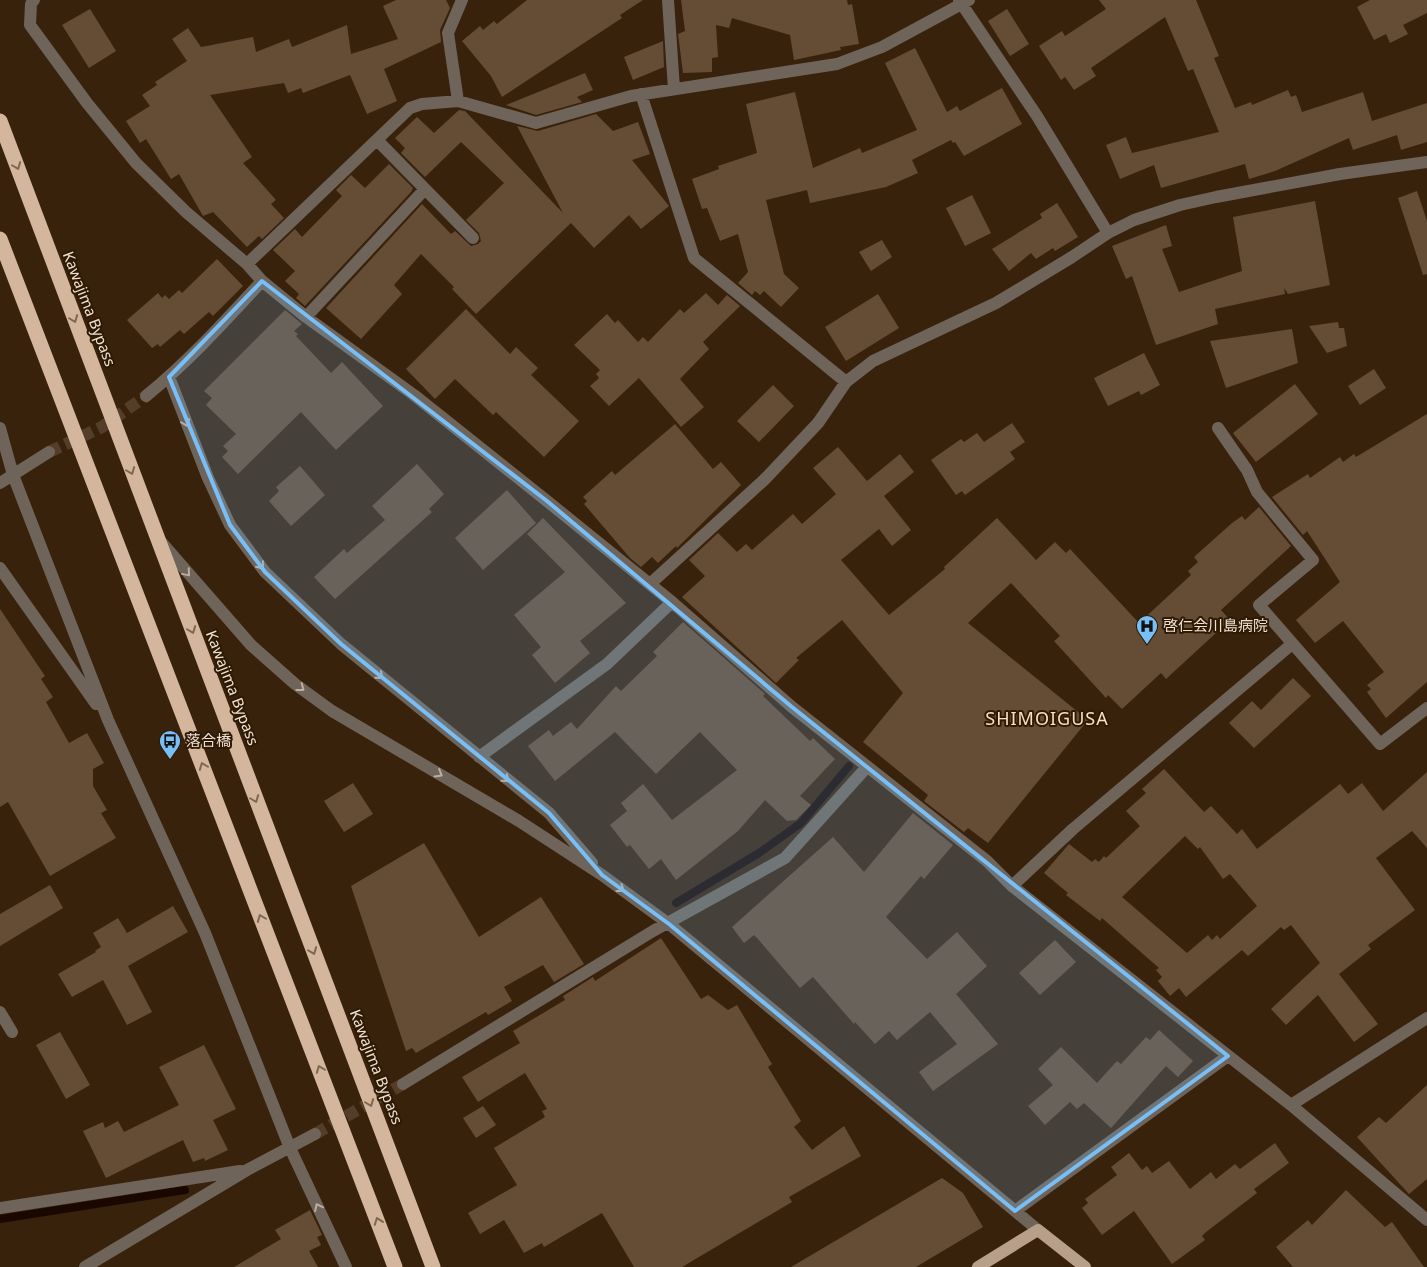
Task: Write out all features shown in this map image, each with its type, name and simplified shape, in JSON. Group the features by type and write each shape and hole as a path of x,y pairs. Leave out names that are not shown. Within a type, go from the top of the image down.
{"highway":[{"name":"Kawajima Bypass","path":"0,121 433,1267"},
{"path":"0,239 394,1267"}],"main road":[{"path":"978,1267 1038,1230 1085,1267"}],"street":[{"path":"34,0 31,4 30,25 93,110 136,163 186,212 247,264 262,281 306,317 414,395 650,584 792,707 866,768 987,861 1012,886 1291,1105 1427,1220"},
{"path":"458,100 448,33 462,0"},
{"path":"668,0 674,90"},
{"path":"247,264 410,108 422,104 458,100 536,123 641,94 837,64 882,47 963,1 1037,116 1108,233"},
{"path":"641,94 694,258 846,382"},
{"path":"377,140 473,238"},
{"path":"650,584 764,480 818,423 846,382 873,361 996,303 1108,233 1143,217 1216,196 1340,174 1427,162"},
{"path":"306,317 426,189"},
{"path":"146,396 169,377 262,281"},
{"path":"169,377 208,478 230,525 265,572 342,644 478,757 549,813 602,875"},
{"path":"0,428 13,475 108,720 205,932 290,1148 346,1267"},
{"path":"1218,428 1248,470 1257,492 1313,560 1259,605 1380,744 1427,708"},
{"path":"0,483 49,452"},
{"path":"156,536 251,645 295,684 332,711 519,822 602,875 669,924 1038,1230"},
{"path":"0,568 108,720"},
{"path":"478,757 607,664 672,602"},
{"path":"1012,886 1073,829 1292,644"},
{"path":"403,1084 653,931 669,924 785,858 866,768"},
{"path":"0,1012 12,1032"},
{"path":"1291,1105 1427,1018"},
{"path":"1015,1211 1228,1056"},
{"path":"85,1267 247,1170 315,1134"},
{"path":"0,1208 247,1170"}],"highlighted area":[{"path":"262,281 547,501 792,707 1228,1056 1015,1211 669,924 602,875 549,813 341,644 265,572 230,525 169,377"}],"building":[{"path":"396,0 446,0 450,8 440,30 441,42 384,69 397,101 367,114 350,75 303,93 301,88 288,93 284,83 210,95 252,157 243,163 276,200 271,204 284,218 262,239 259,236 247,247 213,212 203,216 179,174 171,179 146,139 140,143 126,121 150,106 142,95 157,85 155,82 187,61 172,39 188,28 201,47 253,37 256,52 289,39 292,47 347,25 351,54 398,39 383,6"},
{"path":"527,0 643,0 620,15 622,18 502,97 491,76 462,41 480,26 483,30 494,21 497,24"},
{"path":"681,0 847,0 848,5 852,4 859,44 840,47 841,50 794,60 790,35 732,18 729,28 716,25 718,57 712,58 712,72 683,73 678,34 685,31"},
{"path":"1099,0 1196,0 1219,56 1214,58 1235,108 1251,102 1252,105 1288,90 1291,97 1296,95 1302,112 1363,92 1372,121 1427,103 1427,142 1401,150 1397,135 1353,150 1349,138 1275,171 1249,179 1245,164 1161,188 1154,165 1120,179 1106,145 1126,137 1132,153 1219,132 1193,69 1188,71 1165,17 1091,68 1096,76 1074,90 1065,77 1061,80 1039,46 1062,31 1065,36 1106,9"},
{"path":"1370,0 1427,0 1427,13 1403,25 1408,34 1390,43 1386,34 1374,40 1357,7"},
{"path":"90,9 116,51 89,68 62,25"},
{"path":"1007,9 1029,44 1010,56 988,21"},
{"path":"663,41 664,67 633,80 624,57"},
{"path":"915,48 947,112 957,106 960,111 1002,88 1022,124 964,156 955,142 953,143 951,140 912,160 918,173 886,187 810,203 807,190 766,200 784,274 799,288 781,307 764,291 760,295 755,291 752,295 738,283 748,272 738,234 720,241 707,208 702,209 692,179 719,169 718,166 757,153 746,104 795,92 813,168 860,148 862,153 917,130 885,63"},
{"path":"585,73 593,90 577,97 582,102 536,115 506,105"},
{"path":"459,110 465,111 563,213 517,126 538,131 596,114 613,131 638,122 650,154 632,160 669,206 641,229 629,215 594,248 571,223 476,314 452,289 454,287 421,254 394,285 402,294 361,339 326,308 422,204 451,234 455,231 471,246 481,241 479,233 466,220 504,183 461,142 425,177 401,153 405,148 395,138 417,117 434,133"},
{"path":"389,164 413,188 411,192 305,306 296,298 299,294 285,281 295,271 273,250 295,229 302,237 342,196 336,190 351,175 365,188"},
{"path":"1417,191 1427,221 1427,274 1423,275 1398,198"},
{"path":"972,195 991,233 965,246 946,208"},
{"path":"1315,201 1330,285 1288,294 1284,288 1285,294 1215,309 1218,324 1156,345 1132,276 1126,279 1112,246 1166,225 1172,246 1162,249 1179,292 1242,271 1233,217"},
{"path":"1057,203 1078,237 1055,251 1053,248 1036,259 1031,253 1009,271 992,249 1042,218 1040,214"},
{"path":"882,240 892,257 871,271 859,252"},
{"path":"217,259 243,286 213,316 209,312 184,334 180,330 160,347 158,344 152,348 127,320 158,293 162,298 165,295 169,299 179,290 182,293"},
{"path":"706,293 718,305 727,295 740,306 703,342 709,349 680,379 704,407 681,427 639,378 609,406 590,386 599,378 596,374 600,370 574,345 607,314 615,323 618,320 638,342 643,337 648,342 680,309 684,313"},
{"path":"878,294 899,328 846,361 825,327"},
{"path":"466,309 510,354 516,347 538,368 531,375 579,421 544,457 496,412 493,415 455,379 435,399 406,369"},
{"path":"285,310 302,324 294,331 298,334 296,336 331,373 342,362 383,406 336,450 301,412 238,474 222,457 228,451 223,446 236,434 206,405 212,398 204,391"},
{"path":"1338,322 1339,328 1344,328 1347,346 1327,353 1309,326"},
{"path":"1292,329 1298,363 1226,388 1210,341"},
{"path":"1144,353 1160,385 1141,395 1139,391 1108,406 1094,378"},
{"path":"1374,369 1386,388 1360,405 1348,386"},
{"path":"1295,384 1318,414 1256,462 1233,433"},
{"path":"773,385 794,406 759,442 737,421"},
{"path":"1427,414 1427,682 1386,718 1367,692 1371,689 1367,685 1384,672 1343,621 1315,643 1296,620 1340,582 1307,531 1303,535 1272,497 1308,474 1310,478 1340,457 1343,462 1354,454 1356,457"},
{"path":"1012,423 1025,442 1010,452 1015,459 965,495 962,491 956,495 931,460 961,439 964,442 977,433 984,442"},
{"path":"675,424 713,469 721,462 741,485 677,548 676,546 658,563 652,557 641,567 630,558 584,504 587,501 583,497 612,471 615,475"},
{"path":"838,447 867,481 900,454 914,472 884,496 911,530 892,546 879,529 841,560 889,615 945,569 944,567 997,518 1036,560 1055,542 1066,553 1070,549 1139,623 1191,575 1188,571 1198,562 1194,557 1232,523 1242,516 1245,520 1259,507 1291,546 1221,610 1230,620 1166,679 1161,673 1122,709 1108,695 1106,698 1054,641 1060,636 1011,583 968,623 1088,720 988,843 968,828 964,832 924,801 928,795 863,742 903,693 842,620 796,658 799,660 776,683 682,597 705,576 689,560 718,533 737,552 746,544 752,550 793,514 802,524 836,494 813,468"},
{"path":"417,464 444,494 429,509 432,512 335,599 314,577 344,549 347,553 385,520 372,506"},
{"path":"300,466 325,495 291,526 269,501 279,491 276,487"},
{"path":"507,490 536,523 483,570 455,538"},
{"path":"543,518 626,603 580,641 590,653 555,683 532,655 541,647 514,615 565,572 527,534"},
{"path":"0,609 45,676 41,679 53,697 46,702 69,743 87,733 104,763 93,769 93,786 107,810 101,813 116,838 50,876 8,802 0,807"},
{"path":"683,622 765,694 763,696 810,741 813,738 835,759 800,796 811,805 796,820 787,821 765,800 738,831 676,880 661,859 649,869 630,845 627,847 610,825 627,811 621,803 643,784 672,820 737,770 700,732 656,774 615,732 555,781 528,746 549,730 553,736 571,722 577,729 616,686 621,691 657,656 653,652"},
{"path":"1293,678 1311,696 1254,748 1229,723 1252,701 1261,710"},
{"path":"1164,769 1204,812 1211,806 1237,834 1242,829 1257,849 1340,784 1348,794 1362,783 1383,811 1427,772 1427,848 1412,831 1376,858 1415,910 1368,945 1371,949 1339,974 1378,1024 1354,1042 1318,995 1286,1025 1271,1009 1320,963 1291,925 1284,930 1281,927 1248,956 1242,950 1186,997 1179,988 1170,996 1158,981 1162,977 1156,970 1159,968 1102,918 1100,921 1066,895 1068,893 1044,873 1069,844 1092,862 1095,859 1099,862 1104,856 1106,858 1140,826 1126,811 1146,793 1142,789","holes":["1185,836 1198,849 1200,847 1223,879 1230,874 1257,906 1220,939 1217,935 1212,940 1208,935 1187,953 1122,897"]},
{"path":"353,783 373,814 344,832 324,801"},
{"path":"913,813 953,845 924,879 921,876 886,917 927,959 957,932 987,966 956,994 998,1044 933,1091 919,1072 957,1044 930,1012 897,1040 889,1031 875,1044 855,1022 854,1024 813,977 800,988 754,935 744,943 732,927 833,837 864,872"},
{"path":"424,843 479,937 541,897 584,964 554,982 543,965 504,987 512,1001 488,1015 486,1012 416,1053 412,1048 406,1051 351,886"},
{"path":"50,885 63,908 0,946 0,914"},
{"path":"173,906 188,932 128,966 152,1012 127,1025 103,980 72,997 58,974 96,952 101,947 93,933 118,918 127,933"},
{"path":"661,938 701,999 708,995 728,1010 737,1005 772,1064 768,1067 801,1121 794,1127 812,1150 844,1126 861,1156 789,1197 792,1202 682,1267 634,1267 602,1213 544,1247 542,1243 524,1253 504,1220 480,1234 468,1213 517,1185 494,1148 545,1117 542,1111 547,1109 525,1073 478,1102 462,1077 520,1043 513,1031 565,1000 563,996 593,977 595,981"},
{"path":"1055,940 1076,962 1040,995 1019,973"},
{"path":"1159,1030 1193,1061 1178,1077 1166,1066 1111,1128 1084,1103 1077,1109 1070,1102 1045,1125 1028,1106 1053,1085 1038,1069 1061,1047 1097,1083 1117,1061 1121,1064 1146,1037 1150,1040"},
{"path":"60,1032 90,1085 66,1099 36,1045"},
{"path":"204,1045 236,1109 213,1120 228,1150 205,1161 204,1158 193,1162 183,1140 106,1178 83,1131 103,1122 105,1128 118,1121 124,1132 179,1105 159,1067"},
{"path":"1427,1085 1427,1179 1409,1194 1357,1137 1379,1117 1386,1123"},
{"path":"483,1106 496,1125 476,1138 463,1118"},
{"path":"1275,1143 1289,1163 1254,1189 1257,1193 1206,1232 1202,1236 1205,1240 1172,1264 1134,1211 1102,1235 1082,1208 1088,1203 1085,1199 1117,1175 1111,1167 1129,1153 1142,1170 1147,1166 1152,1173 1169,1161 1190,1189 1211,1172 1216,1179 1235,1164 1240,1169"},
{"path":"942,1178 963,1193 983,1227 916,1267 791,1267"},
{"path":"1346,1190 1385,1227 1392,1222 1424,1267 1293,1267 1276,1247 1308,1220 1312,1225"},
{"path":"310,1210 322,1235 317,1237 321,1245 309,1251 318,1267 234,1267 281,1239 275,1230"}],"waterway":[{"path":"676,903 759,853 801,823 849,766"},
{"path":"0,1219 185,1190"}],"tunnel":[{"path":"49,452 102,427 146,396"},
{"path":"315,1134 403,1084"}],"place":[{"name":"啓仁会川島病院","path":"1147,645"},
{"name":"落合橋","path":"170,760"}],"district":[{"name":"SHIMOIGUSA","path":"1047,719"}]}
